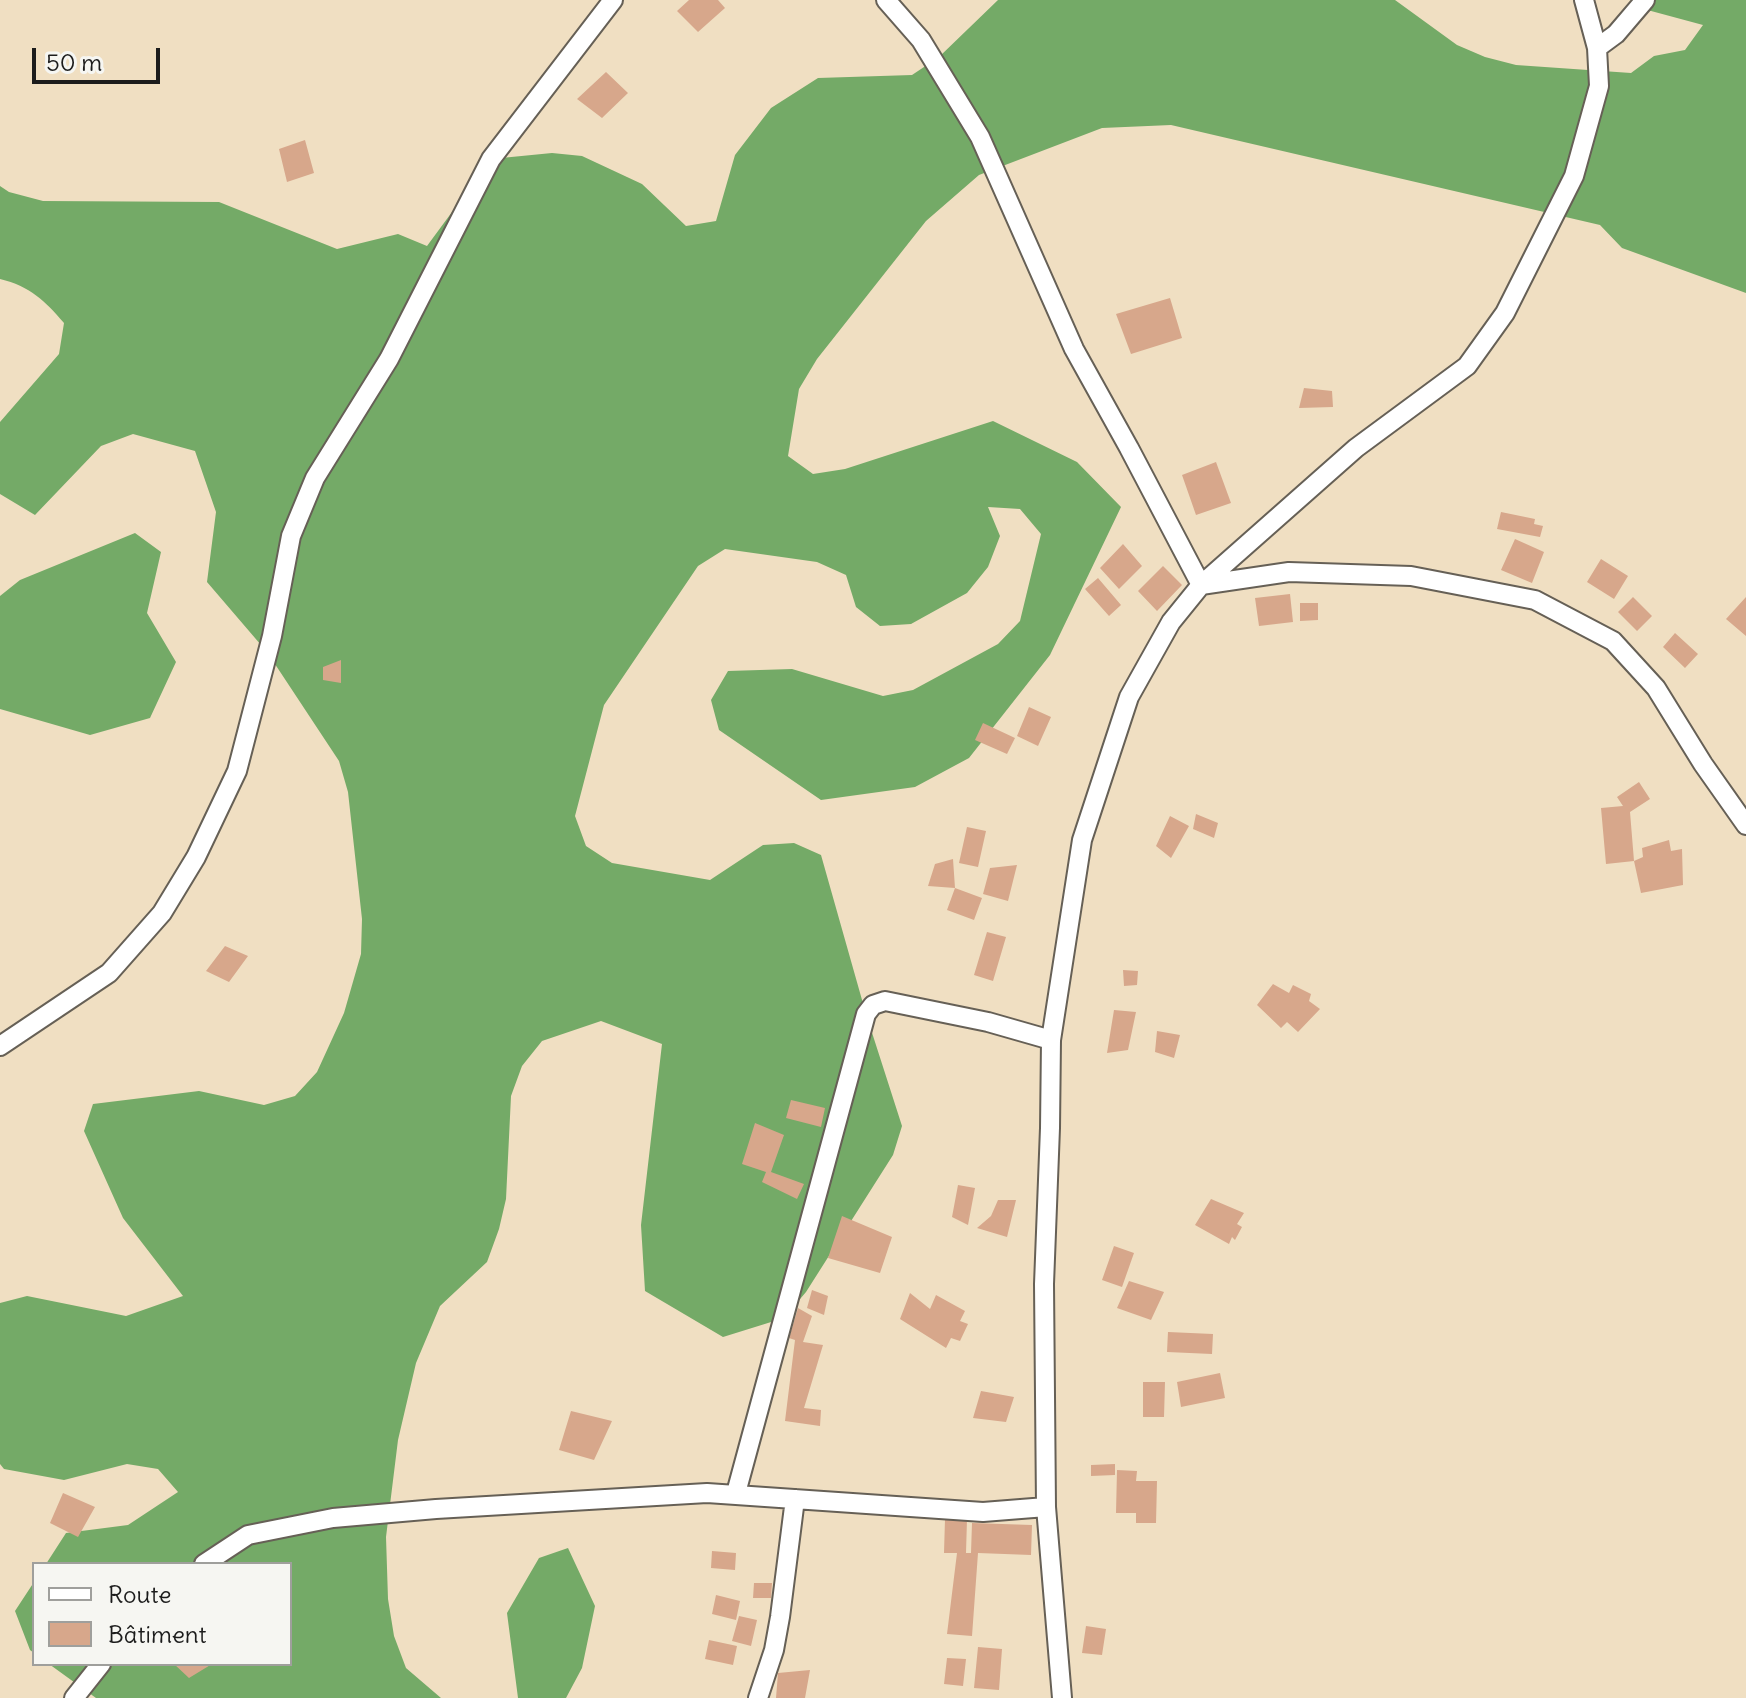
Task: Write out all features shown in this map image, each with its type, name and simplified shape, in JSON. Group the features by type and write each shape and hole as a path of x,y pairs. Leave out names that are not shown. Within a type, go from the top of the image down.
{"street":[{"path":"0,1046 109,973 162,913 196,857 237,771 272,636 291,536 315,478 389,359 491,159 613,0"},
{"path":"886,0 921,40 980,137 1074,349 1201,585"},
{"path":"1062,1698 1046,1507 1044,1284 1051,1040 1082,840 1129,697 1171,622 1201,585 1356,448 1467,366 1505,313 1574,176 1599,86 1597,48 1584,0"},
{"path":"1597,48 1616,34 1645,0"},
{"path":"1201,585 1289,572 1411,576 1535,600 1613,641 1656,688 1703,764 1746,825"},
{"path":"736,1493 866,1014 873,1005 885,1001 988,1022 1051,1040"},
{"path":"207,1562 248,1535 333,1518 637,1495 736,1493 983,1512 1046,1507"},
{"path":"758,1698 774,1650 795,1499"},
{"path":"74,1698 99,1666"}],"green space":[{"path":"998,0 1395,0 1457,45 1485,57 1516,65 1631,73 1654,56 1685,50 1703,25 1640,8 1645,0 1746,0 1746,293 1622,248 1600,225 1171,125 1102,128 979,175 926,221 817,359 799,389 788,456 813,474 845,469 993,421 1077,462 1121,507 1050,655 969,758 915,787 821,800 719,730 711,700 728,671 792,669 883,696 913,690 998,644 1020,621 1041,534 1020,509 988,507 1000,536 988,567 967,593 911,624 880,626 856,607 846,575 817,562 725,549 698,566 604,705 575,816 586,846 612,863 710,880 763,845 794,843 821,855 866,1014 902,1126 893,1155 806,1292 784,1318 723,1337 645,1291 641,1225 662,1044 601,1021 542,1041 522,1066 511,1096 506,1199 499,1229 487,1262 440,1306 416,1363 398,1440 386,1537 388,1599 394,1636 406,1668 441,1698 96,1698 52,1666 292,1666 292,1562 47,1562 66,1533 128,1525 178,1492 158,1469 127,1464 64,1480 4,1469 0,1464 0,1303 27,1296 126,1316 183,1296 123,1218 84,1131 93,1104 199,1091 264,1105 295,1096 317,1072 344,1013 361,954 362,919 348,792 339,761 267,652 207,582 216,512 195,451 133,434 101,446 35,515 0,494 0,422 59,354 64,323 36,295 0,279 0,186 9,192 43,201 219,202 337,249 398,234 427,246 491,159 552,153 582,156 642,184 686,226 716,221 735,155 771,108 818,78 912,75 939,57"},
{"path":"135,533 161,552 147,613 176,662 150,718 90,735 0,709 0,596 20,580"},
{"path":"568,1548 595,1606 582,1668 566,1698 518,1698 507,1613 539,1558"},
{"path":"32,1585 32,1652 30,1650 15,1611"}],"building":[{"path":"689,0 718,0 725,8 698,32 677,11"},
{"path":"606,72 628,93 602,118 577,99"},
{"path":"305,140 314,173 287,182 279,149"},
{"path":"1170,298 1182,338 1131,354 1116,314"},
{"path":"1304,388 1332,391 1333,407 1299,408"},
{"path":"1216,462 1231,503 1196,515 1182,475"},
{"path":"1501,512 1535,519 1534,524 1543,526 1540,537 1497,529"},
{"path":"1515,539 1544,552 1532,583 1501,570"},
{"path":"1123,544 1142,566 1119,589 1100,568"},
{"path":"1601,559 1628,576 1614,599 1587,582"},
{"path":"1163,566 1182,585 1157,611 1138,591"},
{"path":"1098,578 1121,605 1109,616 1085,589"},
{"path":"1290,594 1293,622 1259,626 1255,598"},
{"path":"1633,597 1652,616 1637,631 1618,612"},
{"path":"1746,597 1746,636 1726,619"},
{"path":"1300,603 1318,603 1318,620 1300,621"},
{"path":"1675,633 1698,654 1685,668 1663,647"},
{"path":"341,660 341,683 323,680 323,667"},
{"path":"1029,707 1051,717 1038,746 1017,736"},
{"path":"983,723 1015,738 1007,754 975,740"},
{"path":"1639,782 1650,799 1630,812 1634,861 1606,864 1601,808 1623,806 1617,797"},
{"path":"1196,814 1218,823 1214,838 1193,829"},
{"path":"1170,816 1189,826 1171,858 1156,846"},
{"path":"967,827 986,831 978,867 959,863"},
{"path":"1669,840 1671,851 1682,849 1683,885 1641,893 1634,861 1643,857 1642,848"},
{"path":"953,859 955,888 928,886 935,864"},
{"path":"1017,865 1008,901 983,894 990,868"},
{"path":"955,888 982,898 974,920 947,910"},
{"path":"987,932 1006,937 993,981 974,975"},
{"path":"225,946 248,956 229,982 206,971"},
{"path":"1123,970 1138,971 1137,985 1124,986"},
{"path":"1273,984 1289,993 1293,985 1311,994 1309,1001 1320,1009 1298,1032 1287,1022 1281,1028 1257,1005"},
{"path":"1114,1010 1136,1012 1128,1050 1107,1053"},
{"path":"1157,1031 1180,1035 1174,1058 1155,1052"},
{"path":"791,1100 825,1108 821,1127 786,1118"},
{"path":"755,1123 784,1135 771,1172 804,1184 797,1199 762,1182 766,1172 742,1164"},
{"path":"958,1185 975,1188 968,1225 952,1217"},
{"path":"1211,1199 1244,1213 1237,1224 1242,1227 1229,1244 1195,1225"},
{"path":"998,1200 1016,1200 1007,1237 977,1228 991,1216"},
{"path":"842,1216 892,1237 880,1273 828,1258"},
{"path":"1114,1246 1134,1253 1122,1287 1102,1280"},
{"path":"1129,1281 1164,1292 1151,1320 1117,1308"},
{"path":"812,1290 828,1296 824,1315 807,1308"},
{"path":"910,1293 930,1309 936,1295 965,1311 960,1321 968,1324 960,1341 951,1338 946,1348 900,1319"},
{"path":"798,1308 812,1316 803,1342 823,1345 804,1408 821,1410 820,1426 785,1421 795,1340 789,1338"},
{"path":"1168,1332 1213,1334 1212,1354 1167,1352"},
{"path":"1220,1373 1225,1398 1181,1407 1177,1382"},
{"path":"1143,1382 1165,1382 1164,1417 1143,1417"},
{"path":"981,1391 1014,1397 1006,1422 973,1418"},
{"path":"571,1411 612,1421 594,1460 559,1450"},
{"path":"1115,1464 1115,1475 1091,1476 1091,1465"},
{"path":"1117,1470 1137,1471 1136,1481 1157,1481 1156,1523 1136,1523 1136,1513 1116,1513"},
{"path":"63,1493 95,1507 78,1537 50,1523"},
{"path":"945,1519 967,1519 966,1553 971,1553 972,1523 1032,1525 1031,1555 978,1553 972,1636 947,1634 957,1553 944,1553"},
{"path":"712,1551 736,1553 735,1570 711,1568"},
{"path":"754,1583 772,1583 771,1598 753,1598"},
{"path":"716,1595 740,1601 736,1620 712,1614"},
{"path":"739,1616 757,1620 751,1646 732,1641"},
{"path":"1086,1626 1106,1629 1102,1655 1082,1653"},
{"path":"709,1640 737,1646 733,1665 705,1659"},
{"path":"978,1647 1002,1649 999,1690 974,1688"},
{"path":"947,1658 966,1659 963,1686 944,1684"},
{"path":"176,1666 209,1666 189,1678"},
{"path":"810,1670 805,1698 776,1698 778,1673"}]}
